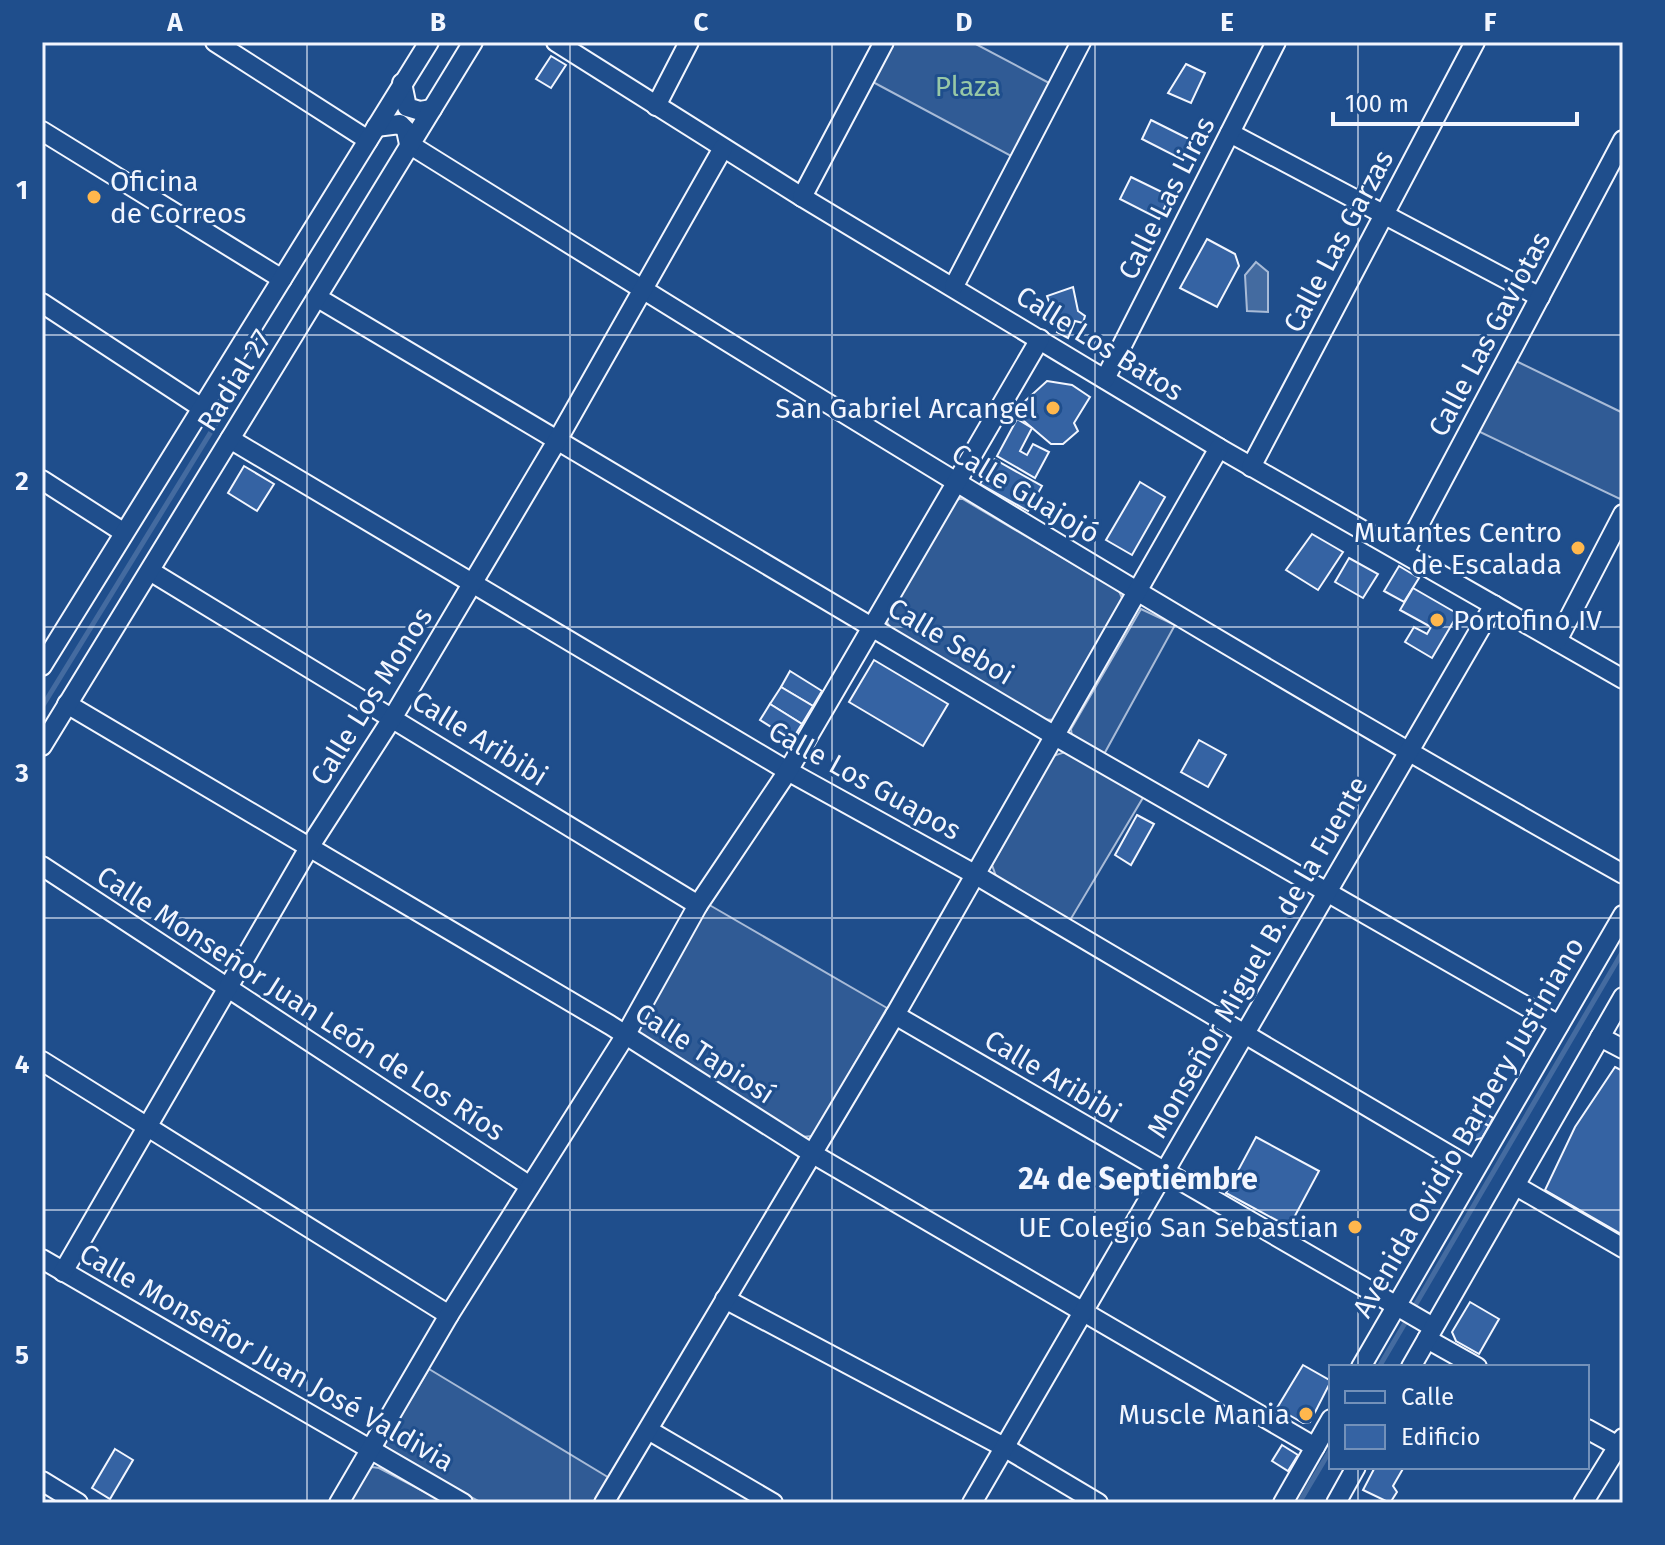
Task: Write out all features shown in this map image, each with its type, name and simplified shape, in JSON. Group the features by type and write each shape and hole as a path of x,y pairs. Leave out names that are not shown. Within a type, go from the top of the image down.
{"street":[{"path":"215,42 372,133"},
{"name":"Radial 27","path":"42,666 48,643 202,408 429,42"},
{"name":"Radial 27","path":"42,746 46,726 67,704 473,42"},
{"name":"Calle Los Batos","path":"556,42 802,197 1219,448 1623,679"},
{"path":"656,106 689,42"},
{"path":"802,197 884,42"},
{"path":"954,286 1081,42"},
{"name":"Calle Las Liras","path":"1105,379 1276,42"},
{"name":"Calle Las Garzas","path":"1251,467 1475,42"},
{"path":"402,83 407,107 420,111 432,109"},
{"name":"Calle Guajojó","path":"372,133 400,124 406,130 409,144 955,484 1408,752 1623,874"},
{"path":"42,131 282,279"},
{"path":"1230,133 1540,297"},
{"name":"Calle Las Gaviotas","path":"1404,553 1623,140"},
{"name":"Calle Los Monos","path":"63,1272 146,1123 310,846 393,717 558,439 723,148"},
{"name":"Calle Seboi","path":"318,298 1055,736 1559,1025"},
{"path":"42,303 202,408"},
{"path":"339,1503 449,1315 625,1036 698,905 788,771 870,625 1040,339"},
{"name":"Calle Los Guapos","path":"230,439 788,771 976,875 1473,1169"},
{"path":"604,1503 650,1431 895,1015 1219,448"},
{"path":"42,480 123,532"},
{"path":"1557,641 1623,514"},
{"name":"Calle Aribibi","path":"150,571 698,905"},
{"name":"Monseñor Miguel B. de la Fuente","path":"972,1503 1494,605"},
{"name":"Calle Tapiosí","path":"67,704 625,1036 813,1154 1315,1447"},
{"name":"Calle Monseñor Juan León de Los Ríos","path":"42,866 530,1186"},
{"name":"Avenida Ovidio Barbery Justiniano","path":"1362,1365 1400,1308 1473,1169 1623,915"},
{"path":"1412,1365 1429,1330 1516,1186 1623,997"},
{"name":"Calle Aribibi","path":"895,1015 1164,1174 1400,1308 1474,1365"},
{"path":"1600,1037 1623,1049"},
{"path":"42,1061 146,1123 449,1315"},
{"path":"1516,1186 1623,1248"},
{"name":"Calle Monseñor Juan José Valdivia","path":"42,1259 463,1503"},
{"path":"725,1299 1004,1447 1098,1503"},
{"path":"1283,1503 1329,1422"},
{"path":"1589,1430 1620,1442 1586,1498 1606,1503"},
{"path":"650,1431 773,1503"},
{"path":"1345,1500 1355,1469"},
{"path":"42,1481 78,1503"}],"shaded area":[{"name":"Plaza","path":"892,42 972,42 1051,84 1011,156 871,81"},
{"path":"1256,262 1268,272 1268,312 1247,311 1245,275"},
{"path":"1514,360 1623,413 1623,493 1620,499 1478,431"},
{"path":"961,498 1119,591 1122,598 1122,605 1055,720 1039,719 892,631 887,622 888,614 954,502"},
{"path":"1141,609 1175,625 1103,756 1072,737 1071,729"},
{"path":"1065,752 1144,796 1069,922 997,879 992,865 1053,756"},
{"path":"706,903 887,1008 813,1136 801,1137 637,1041 635,1026"},
{"path":"429,1369 611,1479 596,1503 482,1503 388,1453 384,1444"},
{"path":"372,1467 446,1503 344,1503 365,1468"}],"building":[{"path":"551,56 566,65 551,88 536,79"},
{"path":"1186,64 1205,73 1191,103 1168,93"},
{"path":"1151,120 1193,141 1183,160 1142,139"},
{"path":"1131,177 1170,196 1159,219 1120,199"},
{"path":"1207,239 1235,254 1239,266 1217,307 1180,288"},
{"path":"1073,287 1078,311 1085,316 1083,323 1075,321 1068,338 1057,332 1061,324 1056,321 1047,296"},
{"name":"San Gabriel Arcangel","path":"1047,381 1072,385 1090,397 1074,423 1078,431 1063,444 1051,444 1018,416 1025,401"},
{"path":"1017,419 1032,428 1020,451 1027,455 1033,444 1049,452 1035,478 997,456"},
{"path":"994,459 1042,486 1028,511 980,484"},
{"path":"244,466 274,484 257,511 228,493"},
{"path":"1140,482 1165,497 1132,555 1106,540"},
{"path":"1312,534 1343,552 1318,590 1286,570"},
{"path":"1349,558 1378,574 1363,598 1335,582"},
{"path":"1399,566 1419,578 1404,602 1384,591"},
{"name":"Portofino IV","path":"1413,588 1458,614 1432,658 1405,642 1414,627 1427,634 1431,627 1400,610"},
{"path":"874,660 948,704 923,746 849,702"},
{"path":"790,671 822,691 813,706 781,687"},
{"path":"781,687 813,706 802,724 770,704"},
{"path":"770,704 802,724 792,740 760,720"},
{"path":"1199,740 1226,755 1208,787 1181,772"},
{"path":"1137,815 1154,824 1131,865 1115,855"},
{"path":"1615,1067 1623,1071 1623,1235 1545,1190 1575,1127"},
{"path":"1475,1108 1493,1118 1489,1126 1470,1116"},
{"path":"1470,1116 1489,1126 1482,1138 1464,1143 1457,1139"},
{"path":"1256,1137 1319,1171 1289,1227 1226,1193"},
{"path":"1470,1302 1499,1319 1479,1354 1456,1341 1452,1332"},
{"path":"1303,1365 1329,1380 1310,1422 1303,1423 1277,1408"},
{"path":"1282,1445 1298,1455 1288,1471 1272,1461"},
{"path":"115,1449 133,1460 110,1499 92,1488"},
{"path":"1374,1469 1403,1469 1393,1486 1397,1492 1390,1503 1363,1490"}],"waterway":[{"path":"42,707 241,383"},
{"path":"1413,1309 1623,951"},
{"path":"1380,1365 1408,1318"},
{"path":"1299,1503 1329,1452"}],"place":[{"name":"Oficina de Correos","path":"94,197"},
{"name":"San Gabriel Arcangel","path":"1053,408"},
{"name":"Mutantes Centro de Escalada","path":"1578,548"},
{"name":"Portofino IV","path":"1437,620"},
{"name":"UE Colegio San Sebastian","path":"1355,1227"},
{"name":"Muscle Mania","path":"1306,1414"}],"district":[{"name":"24 de Septiembre","path":"1138,1179"}]}
